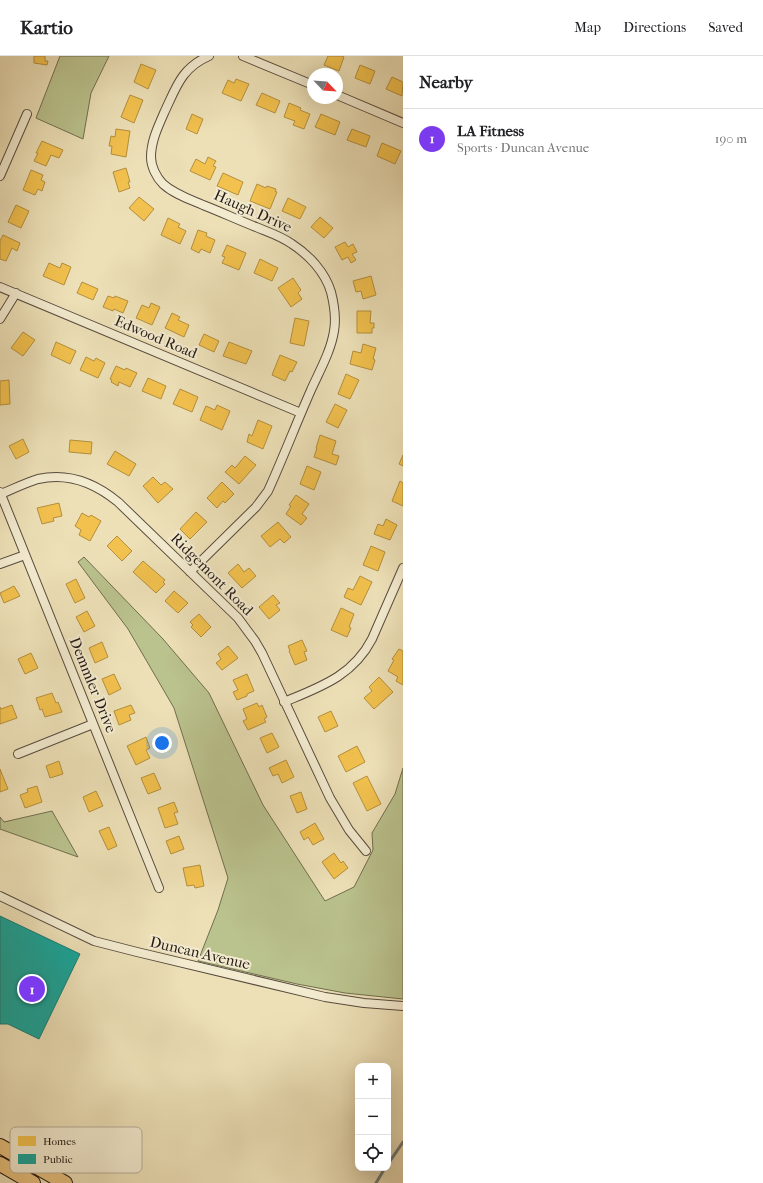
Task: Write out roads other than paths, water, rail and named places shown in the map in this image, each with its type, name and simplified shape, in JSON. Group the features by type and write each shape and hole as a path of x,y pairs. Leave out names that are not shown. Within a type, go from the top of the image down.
{"highway":[{"path":"0,1146 10,1152"},
{"path":"0,1164 10,1170"},
{"path":"16,1173 33,1183"},
{"path":"47,1173 65,1183"}],"street":[{"name":"Haugh Drive","path":"190,572 256,507 268,491 328,350 334,331 334,312 331,292 321,272 308,256 282,238 179,195 162,183 154,169 151,158 156,130 176,86 189,68 196,62 209,56"},
{"path":"243,56 307,83"},
{"path":"343,98 403,123"},
{"path":"0,176 27,114"},
{"name":"Edwood Road","path":"0,286 301,413"},
{"path":"0,319 16,293"},
{"name":"Ridgemont Road","path":"0,493 27,483 48,478 71,478 87,482 106,492 118,502 238,618 262,654 330,798 350,830 366,851"},
{"name":"Demmler Drive","path":"0,493 159,888"},
{"path":"0,564 25,555"},
{"path":"284,702 336,679 360,658 367,650 375,634 403,568"},
{"path":"18,754 93,724"},
{"name":"Duncan Avenue","path":"0,896 94,941 325,997 355,1002 403,1006"}],"waterway":[{"path":"391,1160 403,1142"},
{"path":"376,1183 383,1171"}],"place":[{"name":"LA Fitness","path":"32,989"}]}
